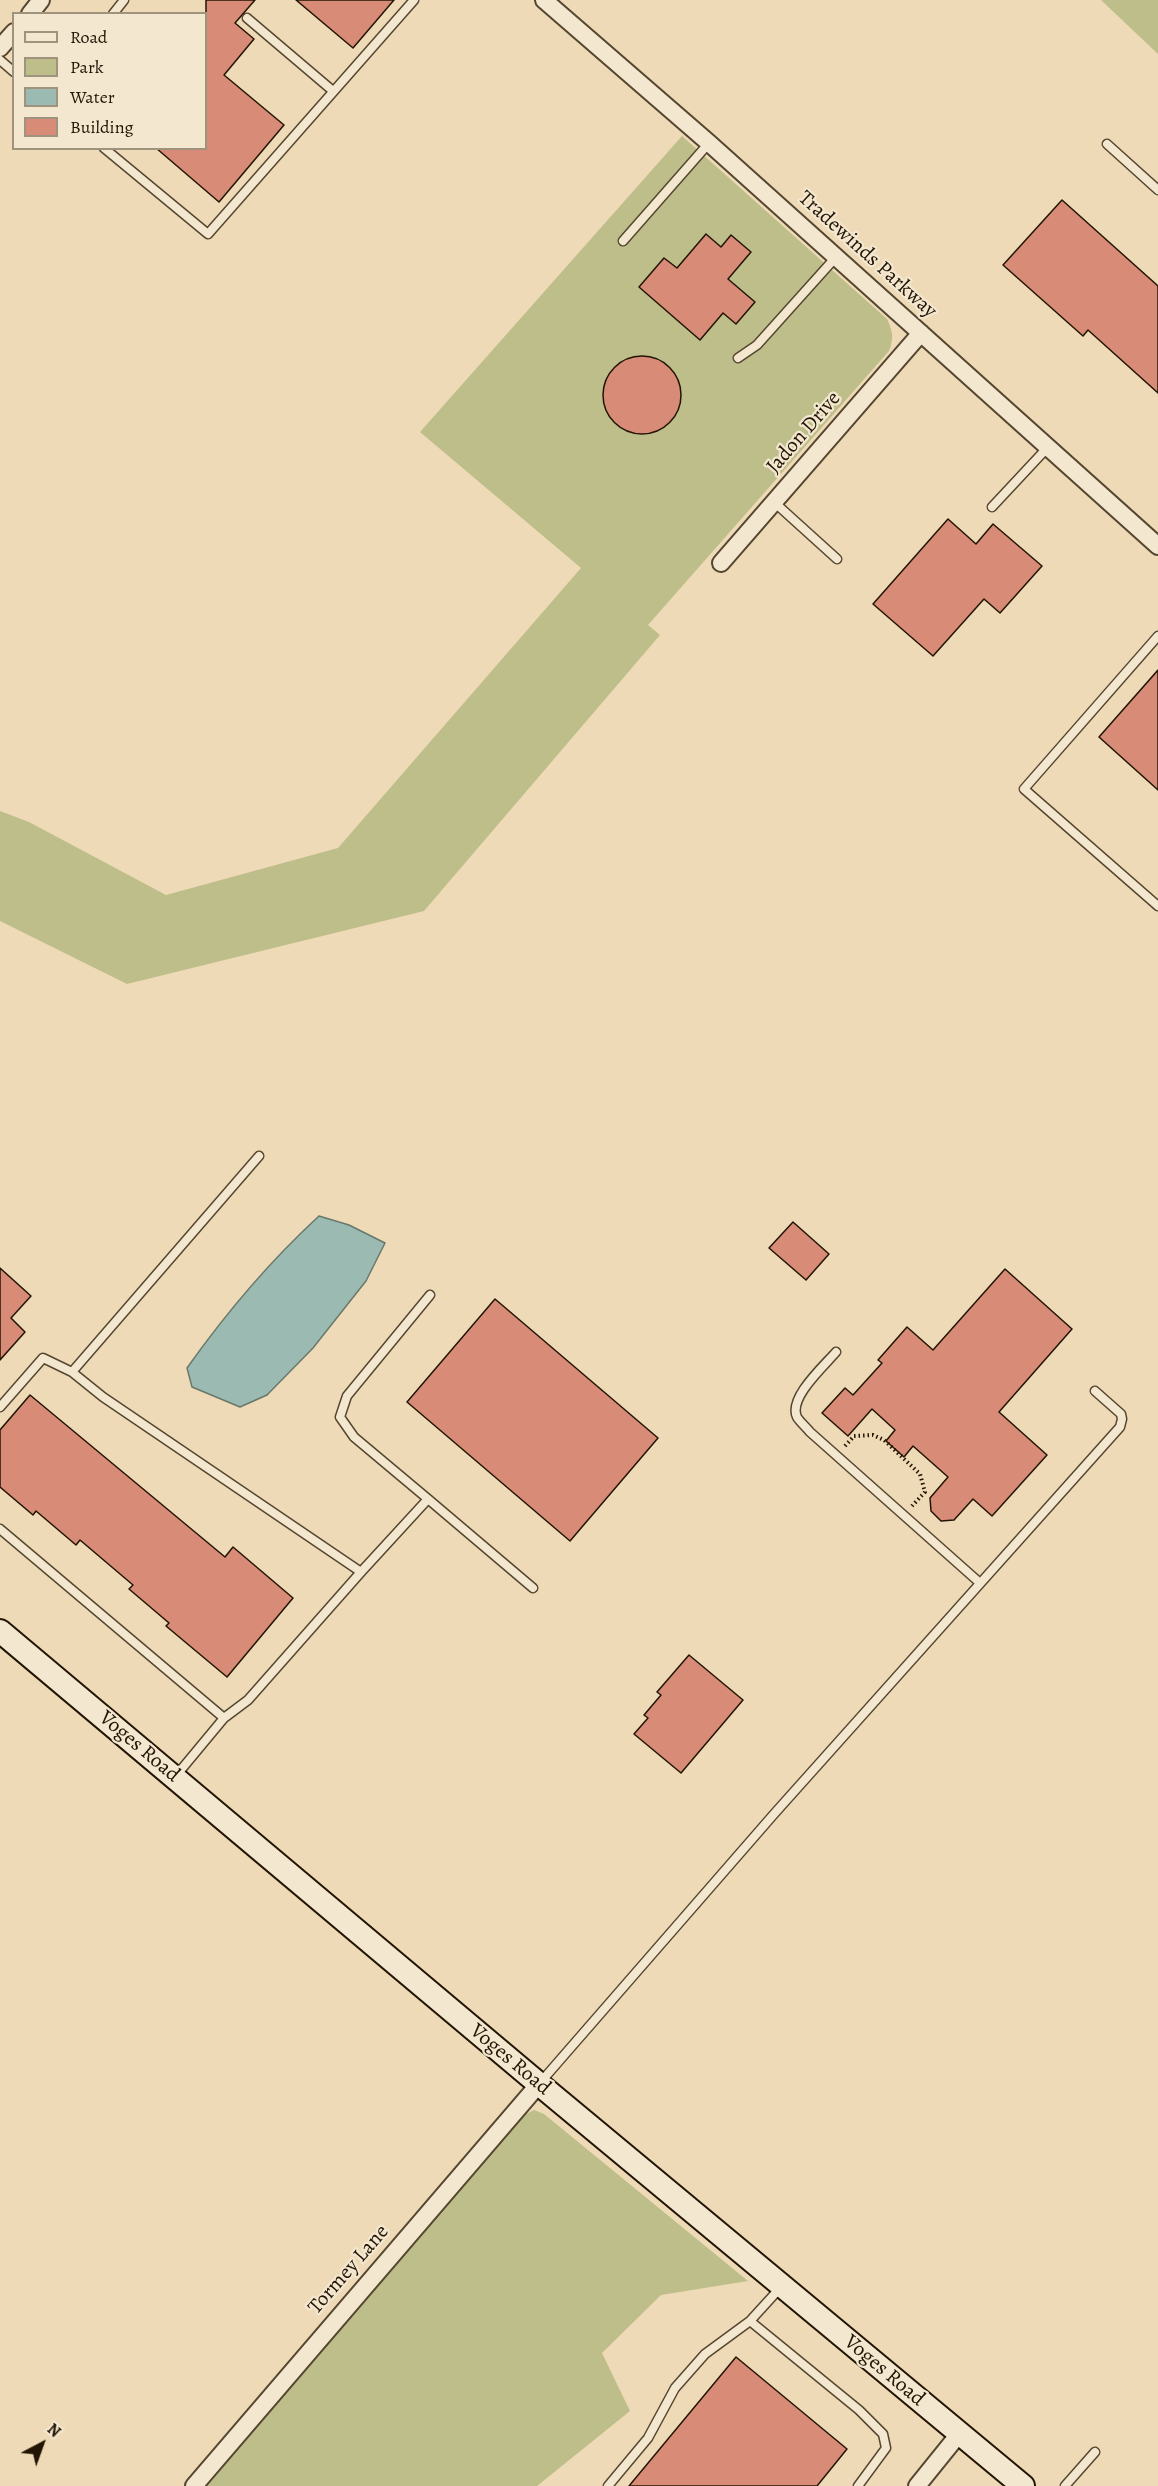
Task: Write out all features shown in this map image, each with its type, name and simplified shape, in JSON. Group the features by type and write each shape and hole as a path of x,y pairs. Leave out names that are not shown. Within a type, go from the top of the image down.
{"street":[{"path":"32,12 41,0"},
{"name":"Tradewinds Parkway","path":"544,0 709,143 1158,546"},
{"path":"0,48 12,34"},
{"name":"Jadon Drive","path":"721,563 921,333"},
{"name":"Voges Road","path":"0,1631 538,2084 1023,2486"},
{"name":"Tormey Lane","path":"194,2486 538,2084"},
{"path":"917,2486 959,2434"}],"lane":[{"path":"115,12 124,0"},
{"path":"106,150 208,234 414,0"},
{"path":"247,18 333,91"},
{"path":"0,60 12,70"},
{"path":"623,241 709,143"},
{"path":"1107,144 1158,190"},
{"path":"738,358 757,345 836,257"},
{"path":"992,507 1048,447"},
{"path":"774,502 837,559"},
{"path":"1158,636 1024,789 1158,906"},
{"path":"72,1372 259,1156"},
{"path":"430,1295 347,1396 340,1417 354,1437 533,1588"},
{"path":"836,1352 799,1395 795,1404 797,1416 810,1432 980,1583"},
{"path":"0,1407 43,1358 72,1372 103,1397 361,1572"},
{"path":"538,2084 774,1814 1120,1427 1120,1414 1095,1390"},
{"path":"174,1777 224,1718 248,1700 428,1499"},
{"path":"0,1529 224,1718"},
{"path":"608,2486 648,2438 675,2388 705,2354 750,2321 781,2286"},
{"path":"750,2321 859,2410 883,2434 886,2448 858,2486"},
{"path":"1065,2486 1095,2452"}],"path":[{"path":"836,1455 854,1436 873,1435 884,1440 920,1474 925,1492 904,1515"}],"green space":[{"path":"1101,0 1158,0 1158,54"},
{"path":"682,136 887,319 891,328 891,346 648,625 660,635 424,911 127,984 0,921 0,811 29,822 166,895 338,848 581,568 420,432"},
{"path":"534,2110 544,2114 748,2281 661,2295 602,2353 630,2411 537,2486 207,2486 522,2116"}],"water":[{"path":"319,1216 349,1225 385,1243 366,1281 313,1348 267,1395 240,1407 192,1387 187,1368 233,1308 266,1270"}],"building":[{"path":"206,0 255,0 235,23 254,39 224,75 284,125 219,202 158,150 207,150"},
{"path":"296,0 394,0 353,48"},
{"path":"1062,200 1158,286 1158,393 1088,330 1083,336 1003,265"},
{"path":"706,234 721,247 731,235 751,252 728,279 755,302 736,324 723,313 700,340 639,287 664,258 677,268"},
{"path":"634,356 650,356 664,362 675,373 681,387 681,403 675,417 664,428 650,434 634,434 620,428 609,417 603,403 603,387 609,373 620,362"},
{"path":"948,519 976,544 993,524 1042,566 1000,613 984,599 933,656 873,604"},
{"path":"1158,670 1158,790 1099,737"},
{"path":"793,1222 829,1254 806,1280 769,1248"},
{"path":"0,1268 31,1296 11,1318 25,1332 0,1360"},
{"path":"1005,1269 1072,1329 999,1412 1047,1455 992,1516 973,1499 954,1520 941,1521 931,1511 930,1498 948,1477 913,1446 904,1457 886,1441 895,1430 872,1409 848,1436 822,1413 845,1388 853,1395 882,1363 878,1360 907,1327 933,1350"},
{"path":"495,1299 658,1438 570,1541 407,1402"},
{"path":"30,1395 225,1557 233,1547 293,1598 227,1677 166,1626 169,1623 129,1589 133,1585 80,1540 76,1545 36,1511 33,1515 0,1487 0,1430"},
{"path":"689,1655 743,1700 681,1773 634,1734 648,1718 644,1715 661,1695 657,1692"},
{"path":"736,2357 847,2449 817,2486 629,2486"}]}
